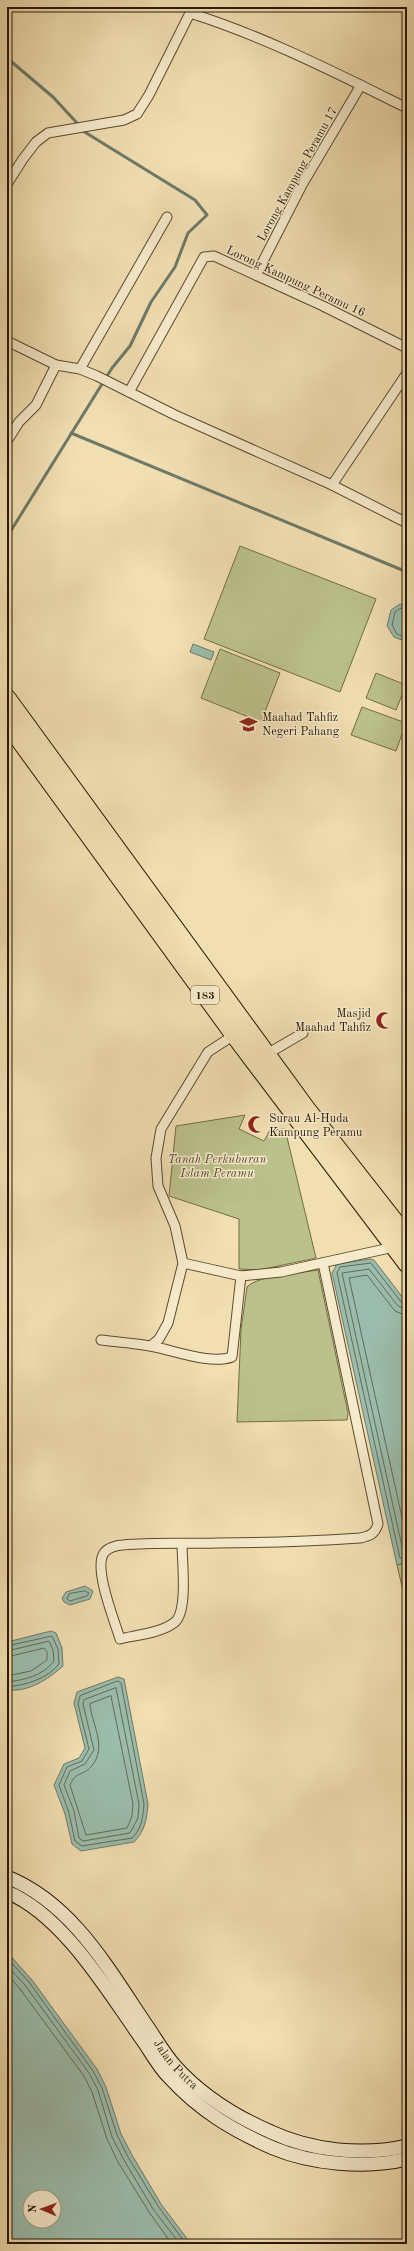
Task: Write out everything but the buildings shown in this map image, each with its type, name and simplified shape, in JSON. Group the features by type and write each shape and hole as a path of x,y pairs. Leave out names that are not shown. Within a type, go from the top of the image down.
{"highway":[{"name":"183","path":"7,698 306,1108 400,1242 407,1264"},
{"name":"183","path":"7,723 234,1035 400,1242"}],"main road":[{"name":"Jalan Putra","path":"7,1877 21,1882 53,1905 82,1932 174,2065 207,2096 242,2119 288,2140 341,2150 392,2149 407,2146"},
{"name":"Jalan Putra","path":"8,1893 45,1916 70,1940 167,2076 196,2104 240,2134 287,2153 314,2159 342,2163 397,2161 407,2159"}],"street":[{"path":"7,184 23,159 42,136 55,130 124,120 137,114 149,94 191,9 271,42 407,108"},
{"name":"Lorong Kampung Peramu 17","path":"256,275 302,185 361,85"},
{"path":"80,369 167,218"},
{"name":"Lorong Kampung Peramu 16","path":"129,392 204,257 214,256 407,348"},
{"path":"7,341 56,365 80,369 97,376 176,415 332,485 407,523"},
{"path":"7,441 19,422 36,405 56,365"},
{"path":"332,485 407,373"},
{"path":"267,1054 303,1033"},
{"path":"151,1346 159,1340 168,1323 183,1263 175,1226 158,1186 156,1158 159,1139 167,1118 201,1061 214,1046 234,1035"},
{"path":"183,1263 241,1276 282,1272 323,1263 400,1242"},
{"path":"182,1544 183,1602 180,1616 174,1622 157,1630 120,1639 102,1578 100,1564 103,1554 110,1549 121,1545 360,1538 371,1535 376,1530 378,1524 323,1263"},
{"path":"101,1340 151,1346 183,1354 214,1359 225,1360 232,1357 241,1276"}],"green space":[{"path":"240,546 376,599 340,692 204,639"},
{"path":"220,649 280,673 261,722 201,698"},
{"path":"376,673 406,685 396,710 366,698"},
{"path":"362,707 406,723 396,751 351,735"},
{"name":"Tanah Perkuburan Islam Peramu","path":"245,1115 239,1129 264,1141 270,1130 285,1129 316,1258 259,1270 239,1269 239,1219 169,1196 176,1126"},
{"path":"318,1270 348,1413 347,1420 237,1422 241,1330 247,1287 253,1283 270,1277"},
{"path":"407,1562 407,1608 397,1565"}],"water":[{"path":"400,604 407,606 407,642 394,637 387,626 391,610"},
{"path":"193,644 214,652 211,660 190,652"},
{"path":"370,1259 374,1260 407,1303 407,1562 397,1565 332,1273 337,1264"},
{"path":"85,1586 93,1591 90,1599 70,1605 64,1602 62,1598 66,1592"},
{"path":"51,1631 56,1633 62,1648 63,1666 51,1676 30,1687 7,1690 7,1642"},
{"path":"118,1677 124,1679 148,1804 146,1819 141,1833 134,1842 81,1851 72,1844 65,1814 54,1785 64,1764 79,1758 85,1748 74,1703 77,1692"},
{"path":"7,1952 32,1980 97,2069 106,2087 121,2134 132,2155 161,2204 191,2244 7,2244"}],"waterway":[{"path":"7,58 53,97 77,123"},
{"path":"7,537 112,368 130,346 151,302 175,267 188,233 207,215 195,200 83,131"},
{"path":"71,433 407,572"}],"place":[{"name":"Maahad Tahfiz Negeri Pahang","path":"249,724"},
{"name":"Masjid Maahad Tahfiz","path":"384,1020"},
{"name":"Surau Al-Huda Kampung Peramu","path":"256,1125"}]}
